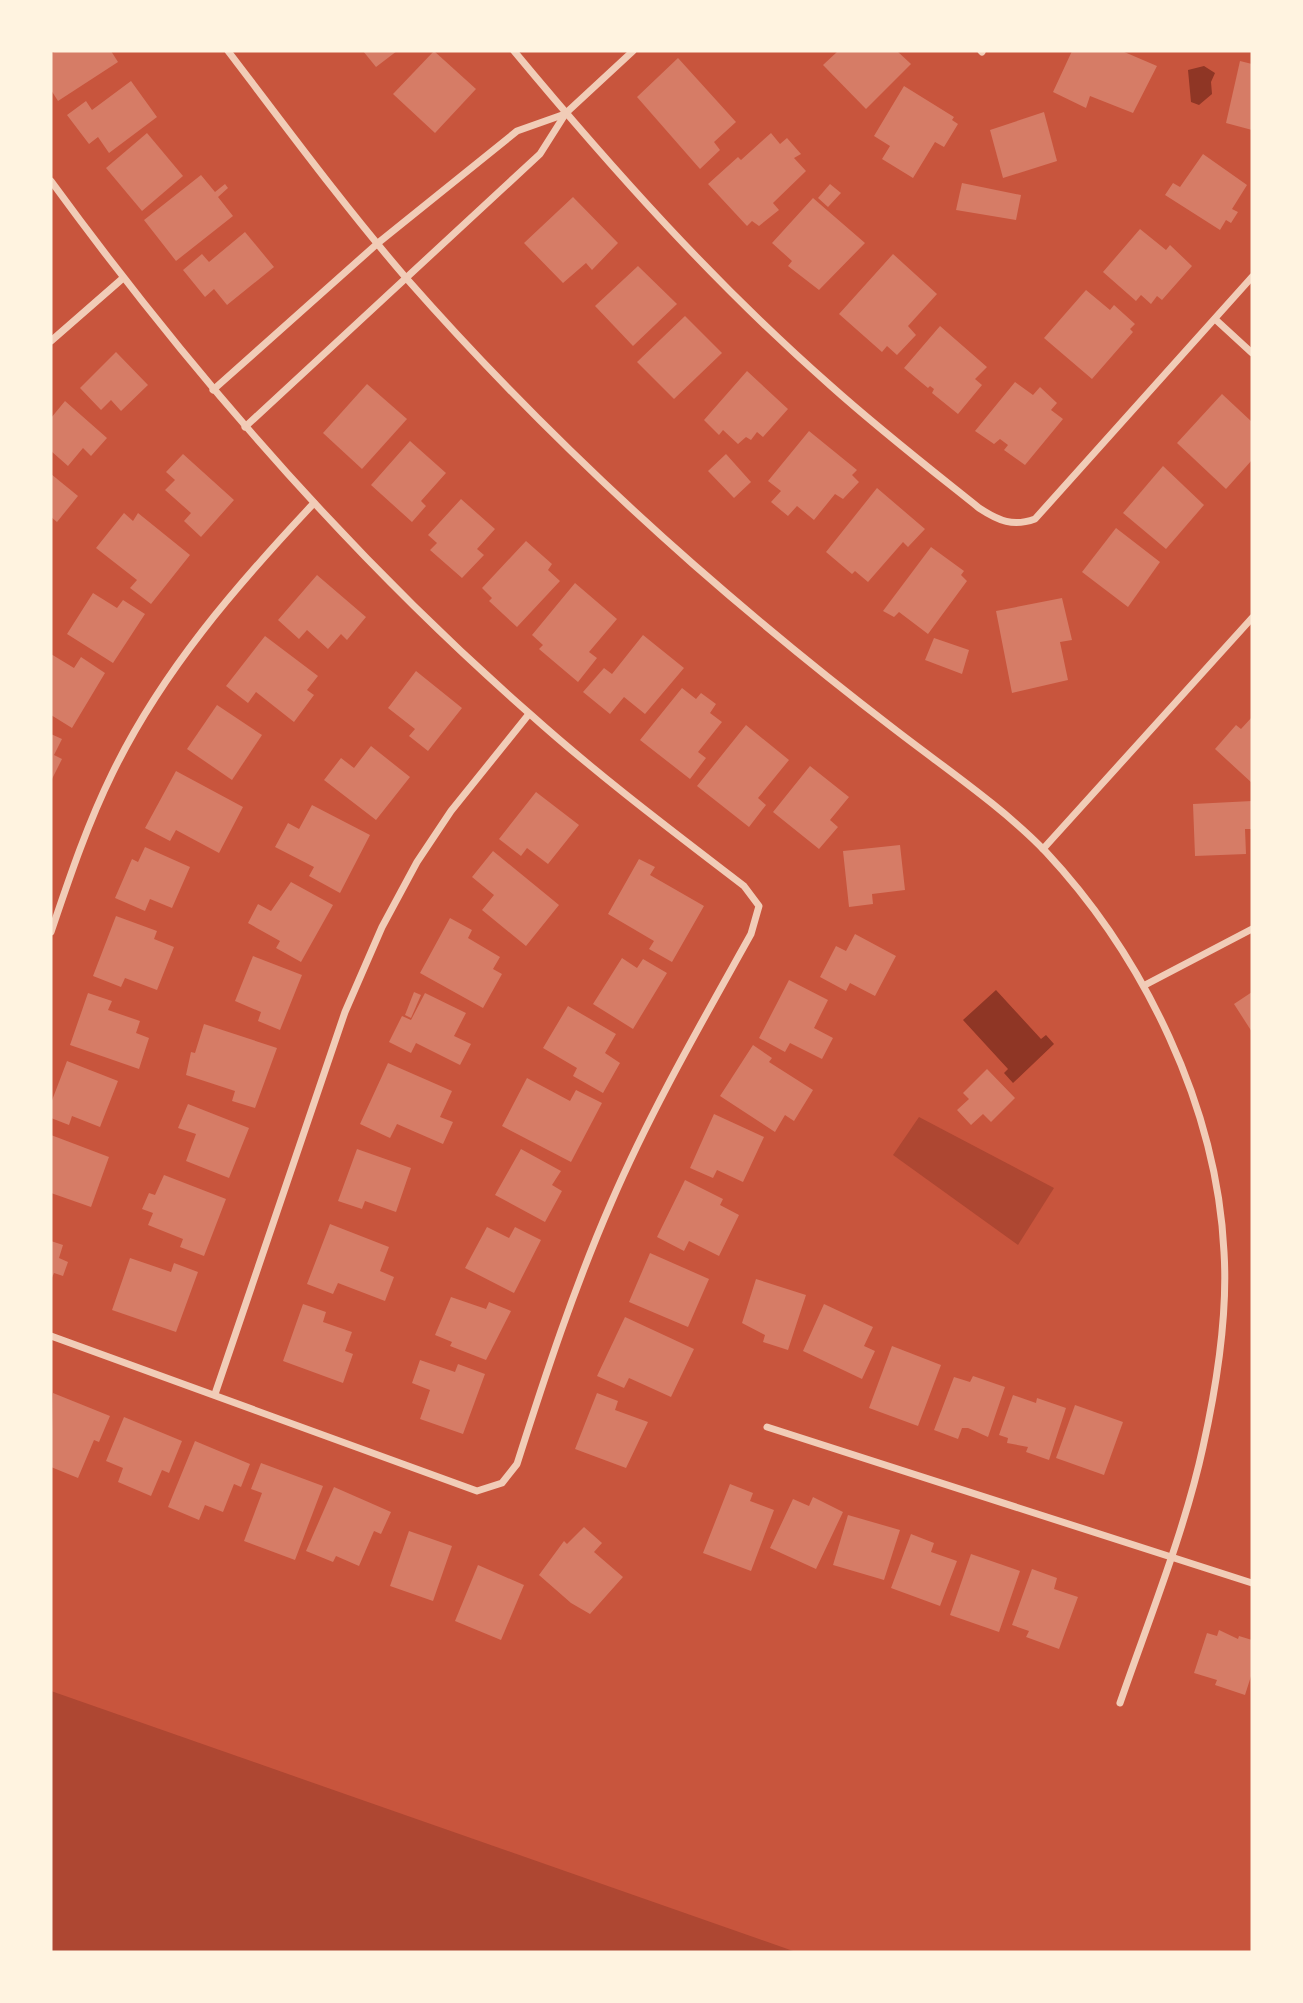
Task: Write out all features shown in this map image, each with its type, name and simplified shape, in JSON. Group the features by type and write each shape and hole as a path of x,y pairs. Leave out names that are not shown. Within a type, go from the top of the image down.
{"street":[{"path":"228,51 407,278 596,476 694,565 818,670 959,778 1043,849 1089,903 1145,985 1179,1061 1199,1117 1224,1251 1221,1349 1203,1451 1120,1703"},
{"path":"514,51 566,113 691,251 830,385 970,501 1003,521 1016,524 1035,519 1252,277"},
{"path":"245,427 540,154 566,113 633,51"},
{"path":"213,390 377,243 517,131 566,113"},
{"path":"51,181 122,279 213,390 314,503 401,593 529,714 617,790 744,886 759,906 751,934 654,1111 611,1202 565,1314 517,1464 502,1483 477,1491 51,1336"},
{"path":"51,341 122,279"},
{"path":"1214,319 1252,353"},
{"path":"51,932 74,865 112,774 152,704 195,640 244,577 314,503"},
{"path":"1043,849 1252,618"},
{"path":"215,1394 345,1012 382,927 417,862 451,811 529,714"},
{"path":"1145,985 1252,929"},
{"path":"767,1427 1252,1583"}],"shaded area":[{"path":"1204,66 1215,73 1211,82 1212,94 1199,105 1191,102 1188,70"},
{"path":"996,990 1041,1039 1046,1035 1054,1044 1013,1083 1004,1073 1008,1069 963,1020"},
{"path":"919,1117 1054,1188 1018,1245 893,1155"},
{"path":"51,1691 796,1952 51,1952"}],"building":[{"path":"56,51 111,51 118,62 58,101 51,90 51,54"},
{"path":"363,51 397,51 376,67"},
{"path":"434,51 476,89 435,133 393,94"},
{"path":"838,51 897,51 911,64 866,109 823,65"},
{"path":"1072,51 1122,51 1157,66 1133,113 1090,96 1086,108 1053,92"},
{"path":"678,58 736,122 714,142 720,150 700,169 637,97"},
{"path":"1240,61 1252,64 1252,130 1226,123"},
{"path":"131,81 157,117 109,153 98,137 89,144 67,115 86,101 92,110"},
{"path":"904,86 954,117 952,120 958,124 944,147 935,142 913,178 882,159 890,146 874,136"},
{"path":"1044,112 1057,161 1003,178 990,130"},
{"path":"147,133 183,176 142,211 106,168"},
{"path":"771,133 780,144 787,138 801,154 794,158 806,171 773,203 779,210 759,226 752,221 747,226 708,184 738,157 741,160"},
{"path":"1203,154 1247,185 1232,209 1238,212 1231,223 1226,220 1220,230 1165,195 1173,183 1180,187"},
{"path":"201,175 215,192 225,184 228,188 218,197 233,216 176,261 144,220"},
{"path":"962,183 1021,195 1016,220 956,210"},
{"path":"830,184 841,193 828,207 818,198"},
{"path":"573,197 618,243 592,270 586,263 563,283 524,243"},
{"path":"813,198 865,243 819,290 788,266 792,261 772,243"},
{"path":"1140,229 1166,250 1170,245 1192,266 1162,300 1157,296 1151,304 1141,295 1136,301 1103,272"},
{"path":"245,232 274,267 227,305 214,289 205,297 183,270 202,254 209,262"},
{"path":"893,254 937,294 908,326 916,335 897,355 887,346 882,352 839,314"},
{"path":"638,266 677,304 633,346 595,306"},
{"path":"1086,290 1110,310 1114,305 1135,324 1130,329 1133,332 1092,379 1044,338"},
{"path":"685,316 722,353 674,399 637,362"},
{"path":"940,326 987,367 975,379 982,385 958,414 932,393 934,389 930,386 928,388 904,368"},
{"path":"116,352 148,385 121,411 111,400 101,410 80,388"},
{"path":"747,371 788,409 763,437 757,432 751,440 746,437 738,444 723,430 719,435 704,420"},
{"path":"1015,382 1033,395 1040,387 1057,403 1051,410 1063,419 1025,465 1004,450 1008,445 1000,439 994,444 975,431"},
{"path":"367,384 407,419 362,469 323,433"},
{"path":"1222,394 1252,422 1252,460 1226,489 1177,443"},
{"path":"65,401 107,438 91,456 83,448 68,466 51,451 51,418"},
{"path":"809,431 857,470 852,475 859,482 843,499 835,494 814,520 797,506 788,516 771,502 781,491 768,481"},
{"path":"410,441 446,473 421,501 426,506 412,522 371,485"},
{"path":"183,454 234,500 201,537 184,521 191,513 165,490 175,480 166,472"},
{"path":"726,454 751,482 734,498 708,471"},
{"path":"1163,466 1204,505 1166,549 1123,513"},
{"path":"51,474 78,496 57,522 51,517"},
{"path":"877,488 925,529 908,547 903,542 868,582 855,571 852,574 826,552"},
{"path":"461,499 495,529 477,549 484,555 462,578 430,550 437,543 428,535"},
{"path":"124,513 133,521 138,513 190,555 151,604 130,588 137,580 96,548"},
{"path":"1116,528 1160,562 1128,607 1082,572"},
{"path":"526,541 552,564 548,570 560,581 517,627 489,601 492,598 482,588"},
{"path":"931,547 964,571 961,575 967,581 928,634 899,612 894,617 883,611"},
{"path":"317,575 366,617 347,640 341,634 328,649 307,630 299,639 278,620"},
{"path":"575,583 617,619 589,652 597,658 578,682 539,649 543,645 532,635"},
{"path":"93,593 117,608 123,600 145,614 113,663 67,634"},
{"path":"1062,598 1072,640 1060,642 1068,680 1012,693 996,611"},
{"path":"643,635 684,668 645,714 624,697 610,714 583,692 604,668 612,674"},
{"path":"265,636 318,676 307,690 314,695 294,722 256,692 248,703 226,686"},
{"path":"934,638 969,650 962,674 925,660"},
{"path":"51,654 74,668 81,657 105,673 72,728 51,715"},
{"path":"416,671 462,708 428,751 409,736 415,729 388,708"},
{"path":"682,688 696,699 701,693 716,704 710,713 722,722 698,752 706,758 690,779 640,740"},
{"path":"217,705 262,735 232,780 187,749"},
{"path":"1252,717 1252,783 1215,749 1236,725 1241,729"},
{"path":"746,725 789,760 758,798 766,805 749,827 697,786"},
{"path":"51,734 62,739 54,755 62,759 51,781"},
{"path":"371,746 410,777 376,820 324,780 341,758 354,768"},
{"path":"810,766 849,797 830,820 838,827 819,849 773,812"},
{"path":"176,771 243,807 219,853 176,830 170,841 145,828"},
{"path":"536,792 579,825 548,864 527,848 521,856 499,839"},
{"path":"1252,801 1252,829 1245,829 1246,854 1195,856 1193,804"},
{"path":"312,805 370,835 340,893 309,876 314,867 275,847 288,823 299,829"},
{"path":"900,845 905,890 872,894 873,904 849,907 843,851"},
{"path":"145,847 190,867 172,908 150,899 145,911 115,898 132,859 138,862"},
{"path":"493,851 559,905 526,946 482,910 494,895 472,877"},
{"path":"639,859 655,867 650,875 704,906 672,962 649,949 654,941 608,914"},
{"path":"291,882 333,905 301,962 276,948 280,941 248,923 258,904 271,911"},
{"path":"116,916 157,931 154,939 174,947 157,990 125,978 121,987 93,976"},
{"path":"450,918 472,930 468,938 500,957 493,969 502,974 483,1008 420,973"},
{"path":"855,934 896,956 875,996 850,983 846,991 820,977 836,946 846,951"},
{"path":"253,956 302,975 280,1030 258,1021 261,1012 235,1001"},
{"path":"622,958 637,968 643,959 667,973 633,1029 593,1004"},
{"path":"789,980 828,1000 814,1028 833,1038 822,1059 790,1043 785,1052 759,1038"},
{"path":"414,992 421,995 411,1018 405,1015"},
{"path":"1252,992 1252,1032 1234,1004"},
{"path":"88,993 112,1001 108,1010 140,1021 136,1033 149,1038 139,1069 70,1045"},
{"path":"425,993 466,1013 454,1036 471,1044 460,1065 416,1043 411,1053 389,1042 402,1016 411,1020"},
{"path":"568,1006 616,1034 605,1053 620,1063 603,1093 573,1076 577,1068 543,1048"},
{"path":"204,1024 277,1048 255,1108 232,1101 235,1091 186,1075 191,1052 195,1053"},
{"path":"753,1045 772,1058 769,1062 813,1090 794,1121 785,1115 775,1132 720,1096"},
{"path":"67,1061 118,1081 100,1127 72,1116 69,1125 51,1118 51,1103"},
{"path":"388,1063 452,1091 440,1117 453,1122 443,1144 397,1124 390,1138 360,1124"},
{"path":"987,1069 1015,1098 991,1122 983,1114 971,1125 957,1110 969,1099 963,1093"},
{"path":"527,1078 570,1101 576,1090 602,1103 571,1162 502,1126"},
{"path":"188,1104 249,1128 229,1178 186,1161 196,1134 178,1128"},
{"path":"714,1114 764,1137 743,1182 717,1170 713,1178 690,1168"},
{"path":"51,1135 109,1157 91,1207 51,1193"},
{"path":"357,1149 411,1168 396,1212 365,1201 362,1209 338,1201"},
{"path":"521,1149 561,1171 552,1185 562,1191 545,1222 495,1195"},
{"path":"164,1175 226,1199 204,1256 180,1247 183,1239 148,1225 153,1213 142,1209 149,1193 155,1195"},
{"path":"685,1180 723,1199 720,1205 739,1215 719,1256 689,1241 684,1251 657,1237"},
{"path":"330,1224 389,1247 380,1271 394,1277 385,1301 338,1283 333,1294 307,1284"},
{"path":"487,1227 509,1238 515,1227 541,1240 514,1293 465,1268"},
{"path":"51,1241 63,1245 59,1258 68,1262 63,1276 54,1273 51,1280"},
{"path":"650,1253 709,1279 688,1327 629,1302"},
{"path":"130,1258 171,1272 174,1263 198,1272 176,1332 112,1310"},
{"path":"756,1279 806,1295 788,1350 763,1342 765,1335 742,1323"},
{"path":"451,1297 486,1309 489,1302 511,1311 486,1360 450,1346 452,1342 435,1335"},
{"path":"303,1304 326,1312 323,1322 352,1332 345,1351 353,1354 343,1383 283,1361"},
{"path":"824,1304 873,1327 864,1346 875,1351 862,1379 803,1351"},
{"path":"625,1317 694,1349 671,1397 629,1378 624,1388 597,1376"},
{"path":"892,1346 941,1365 918,1426 869,1408"},
{"path":"420,1360 455,1372 458,1364 485,1374 463,1434 420,1419 430,1390 412,1383"},
{"path":"973,1376 1005,1387 988,1437 968,1428 962,1428 958,1439 934,1430 954,1377 970,1382"},
{"path":"53,1393 110,1416 99,1442 94,1440 78,1478 51,1467"},
{"path":"597,1393 618,1401 615,1410 648,1422 626,1468 575,1449"},
{"path":"1013,1395 1036,1403 1037,1398 1066,1408 1049,1460 1026,1452 1028,1447 1007,1443 1008,1438 999,1435"},
{"path":"1075,1405 1123,1422 1104,1475 1056,1458"},
{"path":"124,1417 182,1441 169,1473 162,1470 151,1496 118,1482 123,1468 106,1461"},
{"path":"195,1441 250,1464 241,1487 234,1484 223,1512 205,1505 199,1520 168,1507"},
{"path":"261,1463 323,1486 295,1560 244,1541 262,1493 251,1489"},
{"path":"730,1484 753,1493 750,1501 774,1510 751,1571 703,1553"},
{"path":"334,1487 391,1512 381,1534 374,1531 359,1566 336,1556 333,1562 306,1551"},
{"path":"813,1497 843,1512 816,1569 770,1548 793,1499 809,1506"},
{"path":"848,1515 900,1530 884,1580 833,1565"},
{"path":"584,1527 602,1543 594,1552 623,1577 590,1614 571,1603 539,1575 564,1541 567,1544"},
{"path":"409,1531 452,1546 433,1601 390,1586"},
{"path":"911,1534 934,1543 931,1552 957,1561 940,1606 891,1588"},
{"path":"971,1554 1020,1571 999,1632 950,1615"},
{"path":"478,1565 524,1585 501,1640 455,1621"},
{"path":"1032,1569 1057,1578 1054,1589 1078,1597 1059,1649 1026,1637 1029,1631 1012,1625"},
{"path":"1219,1630 1238,1639 1239,1636 1252,1640 1252,1673 1245,1695 1215,1685 1217,1680 1194,1673 1207,1633 1217,1636"}]}
